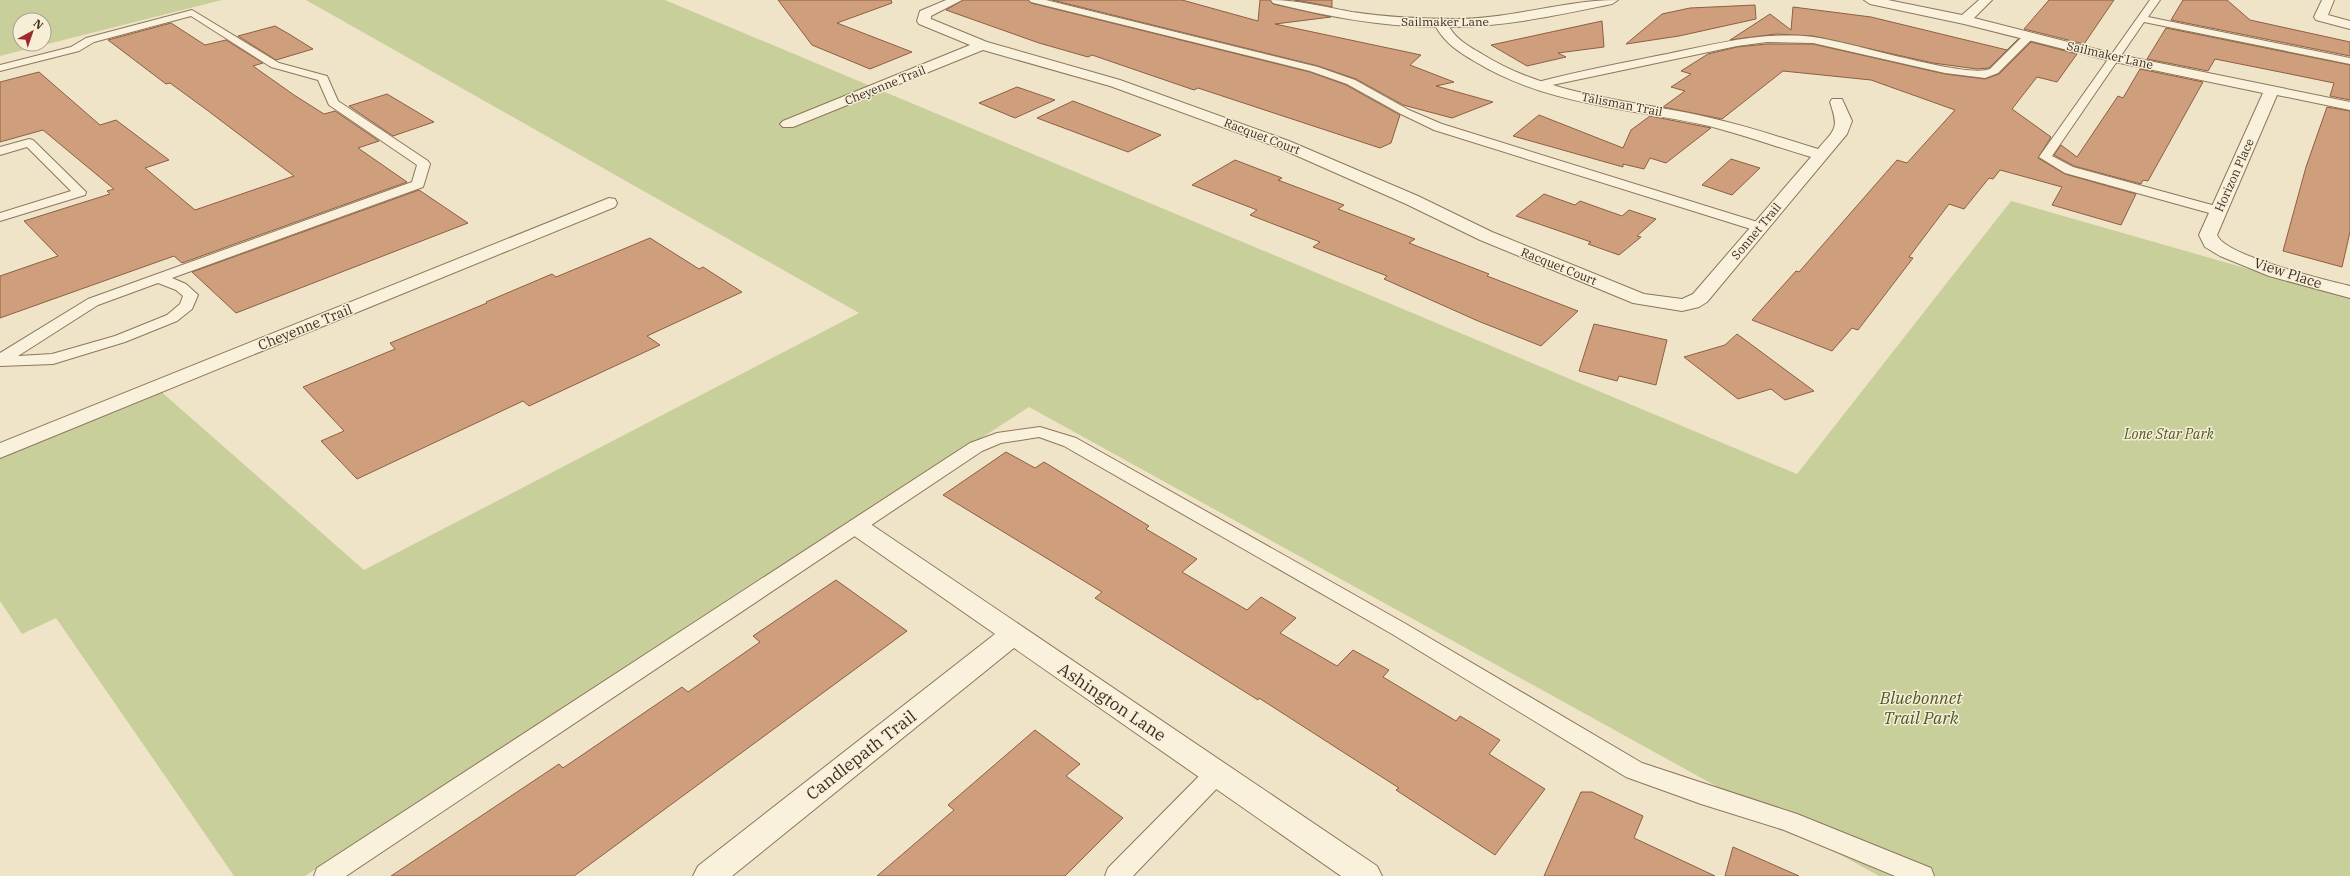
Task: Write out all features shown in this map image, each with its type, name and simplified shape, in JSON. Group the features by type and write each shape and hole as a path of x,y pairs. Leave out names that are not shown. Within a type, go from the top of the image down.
{"street":[{"name":"Racquet Court","path":"956,0 925,14 924,21 982,45 1115,83 1283,144 1412,200 1486,236 1628,295"},
{"name":"Sailmaker Lane","path":"1278,0 1341,15 1386,21 1441,23 1507,20 1612,0"},
{"name":"Sailmaker Lane","path":"1870,0 1965,20 2115,58 2350,106"},
{"path":"1965,20 1986,0"},
{"path":"2328,0 2321,17 2350,25"},
{"name":"Talisman Trail","path":"1441,23 1444,31 1472,55 1503,73 1538,85 1588,98 1711,122 1820,155"},
{"name":"Cheyenne Trail","path":"788,124 982,45"},
{"name":"Horizon Place","path":"2226,252 2211,243 2208,235 2272,90"},
{"name":"Sonnet Trail","path":"1628,295 1652,302 1672,305 1692,303 1700,298 1842,130 1844,121 1837,102"},
{"name":"Cheyenne Trail","path":"0,451 609,203"},
{"name":"View Place","path":"2226,252 2276,272 2350,292"},
{"name":"Ashington Lane","path":"858,527 1366,876"},
{"name":"Candlepath Trail","path":"709,876 1013,634"}],"lane":[{"path":"1034,0 1314,69 1351,82 1405,112 1484,143 1598,176 1759,227"},
{"path":"2155,0 2044,157 2069,170 2218,211"},
{"path":"0,68 75,49 90,40 192,13 275,65 323,78 333,102 424,164 418,184 93,302 0,361"},
{"path":"2142,20 2350,61"},
{"path":"1538,85 1564,78 1737,43 1767,39 1812,40 1872,52 1968,75 1984,75 1994,71 2029,36"},
{"path":"0,151 29,143 80,192 0,217"},
{"path":"0,361 53,358 79,352 172,318 187,306 190,295 181,287 158,278"},
{"path":"326,876 858,527 976,447 997,438 1040,432 1070,442 1399,629 1634,770 1701,794 1789,821 1922,876"},
{"path":"1117,876 1216,774"}],"green space":[{"path":"0,0 222,0 52,43 52,12 12,12 12,52 16,52 0,56"},
{"path":"306,0 665,0 1797,474 2011,201 2350,298 2350,876 1879,876 1029,407 305,876 234,876 56,618 22,634 0,601 0,451 157,388 364,570 859,313"}],"building":[{"path":"778,0 891,0 892,3 837,23 912,52 870,69 812,45"},
{"path":"963,0 1028,0 1031,3 1310,72 1346,85 1400,115 1391,143 1380,148 1198,88 1194,90 1092,55 1088,57 1039,43 946,10"},
{"path":"1052,0 1182,0 1258,21 1260,0 1270,0 1273,4 1331,17 1275,24 1421,55 1410,65 1454,82 1436,86 1493,102 1452,118 1403,105 1356,79 1318,66"},
{"path":"1294,0 1332,0 1332,7 1312,3"},
{"path":"2049,0 2114,0 2084,44 2024,29"},
{"path":"2183,0 2227,0 2250,20 2350,42 2350,56 2171,20"},
{"path":"1755,5 1756,19 1679,36 1626,44 1662,14 1690,8"},
{"path":"1793,7 1871,17 2007,50 1989,68 1977,69 1933,63 1813,36 1776,34 1730,40 1770,14 1791,30"},
{"path":"1602,21 1604,47 1558,53 1566,57 1527,66 1491,45"},
{"path":"171,23 205,45 226,40 263,63 253,66 294,95 324,114 335,111 379,141 358,148 407,182 182,263 174,256 0,318 0,276 58,256 24,221 110,194 107,191 114,189 43,130 0,142 0,82 39,72 100,125 116,120 169,160 145,168 195,210 294,176 207,110 170,83 166,84 108,40"},
{"path":"275,26 313,49 276,60 238,36"},
{"path":"2166,28 2350,65 2350,100 2330,96 2334,83 2285,73 2215,59 2208,71 2147,59"},
{"path":"2031,42 2077,54 2057,82 2037,77 2012,109 2051,137 2038,158 2065,174 2136,194 2121,225 2052,205 2062,187 2000,170 1993,179 1989,178 1964,209 1949,204 1909,257 1913,258 1858,330 1852,328 1832,351 1752,320 1796,271 1799,272 1897,160 1907,163 1955,110 1871,80 1783,71 1722,119 1663,107 1685,91 1671,87 1691,74 1681,71 1708,54 1737,47 1767,44 1813,44 1945,74 1985,79 1999,74"},
{"path":"2140,69 2203,82 2148,181 2143,180 2141,184 2074,166 2054,155 2061,145 2077,157 2118,96 2123,98"},
{"path":"1017,87 1055,100 1015,118 979,103"},
{"path":"387,94 434,122 393,136 349,106"},
{"path":"1073,101 1161,135 1128,152 1037,118"},
{"path":"2327,107 2350,111 2350,232 2342,267 2283,251 2306,167"},
{"path":"1539,115 1623,148 1631,130 1650,116 1711,128 1666,163 1650,158 1644,169 1623,164 1623,167 1513,136"},
{"path":"1731,159 1760,168 1732,195 1702,185"},
{"path":"1235,160 1282,178 1278,180 1344,205 1338,209 1415,239 1409,243 1489,274 1487,276 1578,311 1541,346 1478,321 1384,279 1387,276 1313,247 1320,242 1250,215 1257,210 1192,185"},
{"path":"419,190 468,223 236,313 192,272"},
{"path":"1544,194 1575,205 1580,201 1622,216 1629,210 1656,219 1637,236 1641,237 1619,255 1588,244 1591,242 1516,216"},
{"path":"650,238 699,269 703,267 742,292 647,336 660,345 529,406 523,401 357,479 321,441 344,431 303,387 395,349 390,343 487,303 486,302 552,274 556,277"},
{"path":"1594,324 1667,340 1656,385 1619,376 1617,381 1579,371"},
{"path":"1737,334 1814,391 1785,400 1771,389 1738,399 1684,357 1725,345"},
{"path":"1006,452 1035,468 1044,462 1149,526 1146,529 1197,559 1182,572 1247,610 1261,597 1296,618 1280,633 1337,666 1353,650 1389,670 1383,677 1456,721 1460,716 1500,740 1489,754 1545,789 1495,855 1396,790 1399,788 1259,698 1258,700 1095,598 1102,592 943,495"},
{"path":"836,580 907,631 574,876 391,876 559,764 563,768 682,687 688,692 760,642 753,636"},
{"path":"1035,730 1080,764 1066,776 1123,818 1065,876 877,876 954,810 948,805"},
{"path":"1581,792 1592,792 1643,816 1634,838 1715,876 1544,876"},
{"path":"1733,847 1799,876 1725,876"}],"park label":[{"name":"Lone Star Park","path":"2169,434"},
{"name":"Bluebonnet Trail Park","path":"1921,708"}]}
